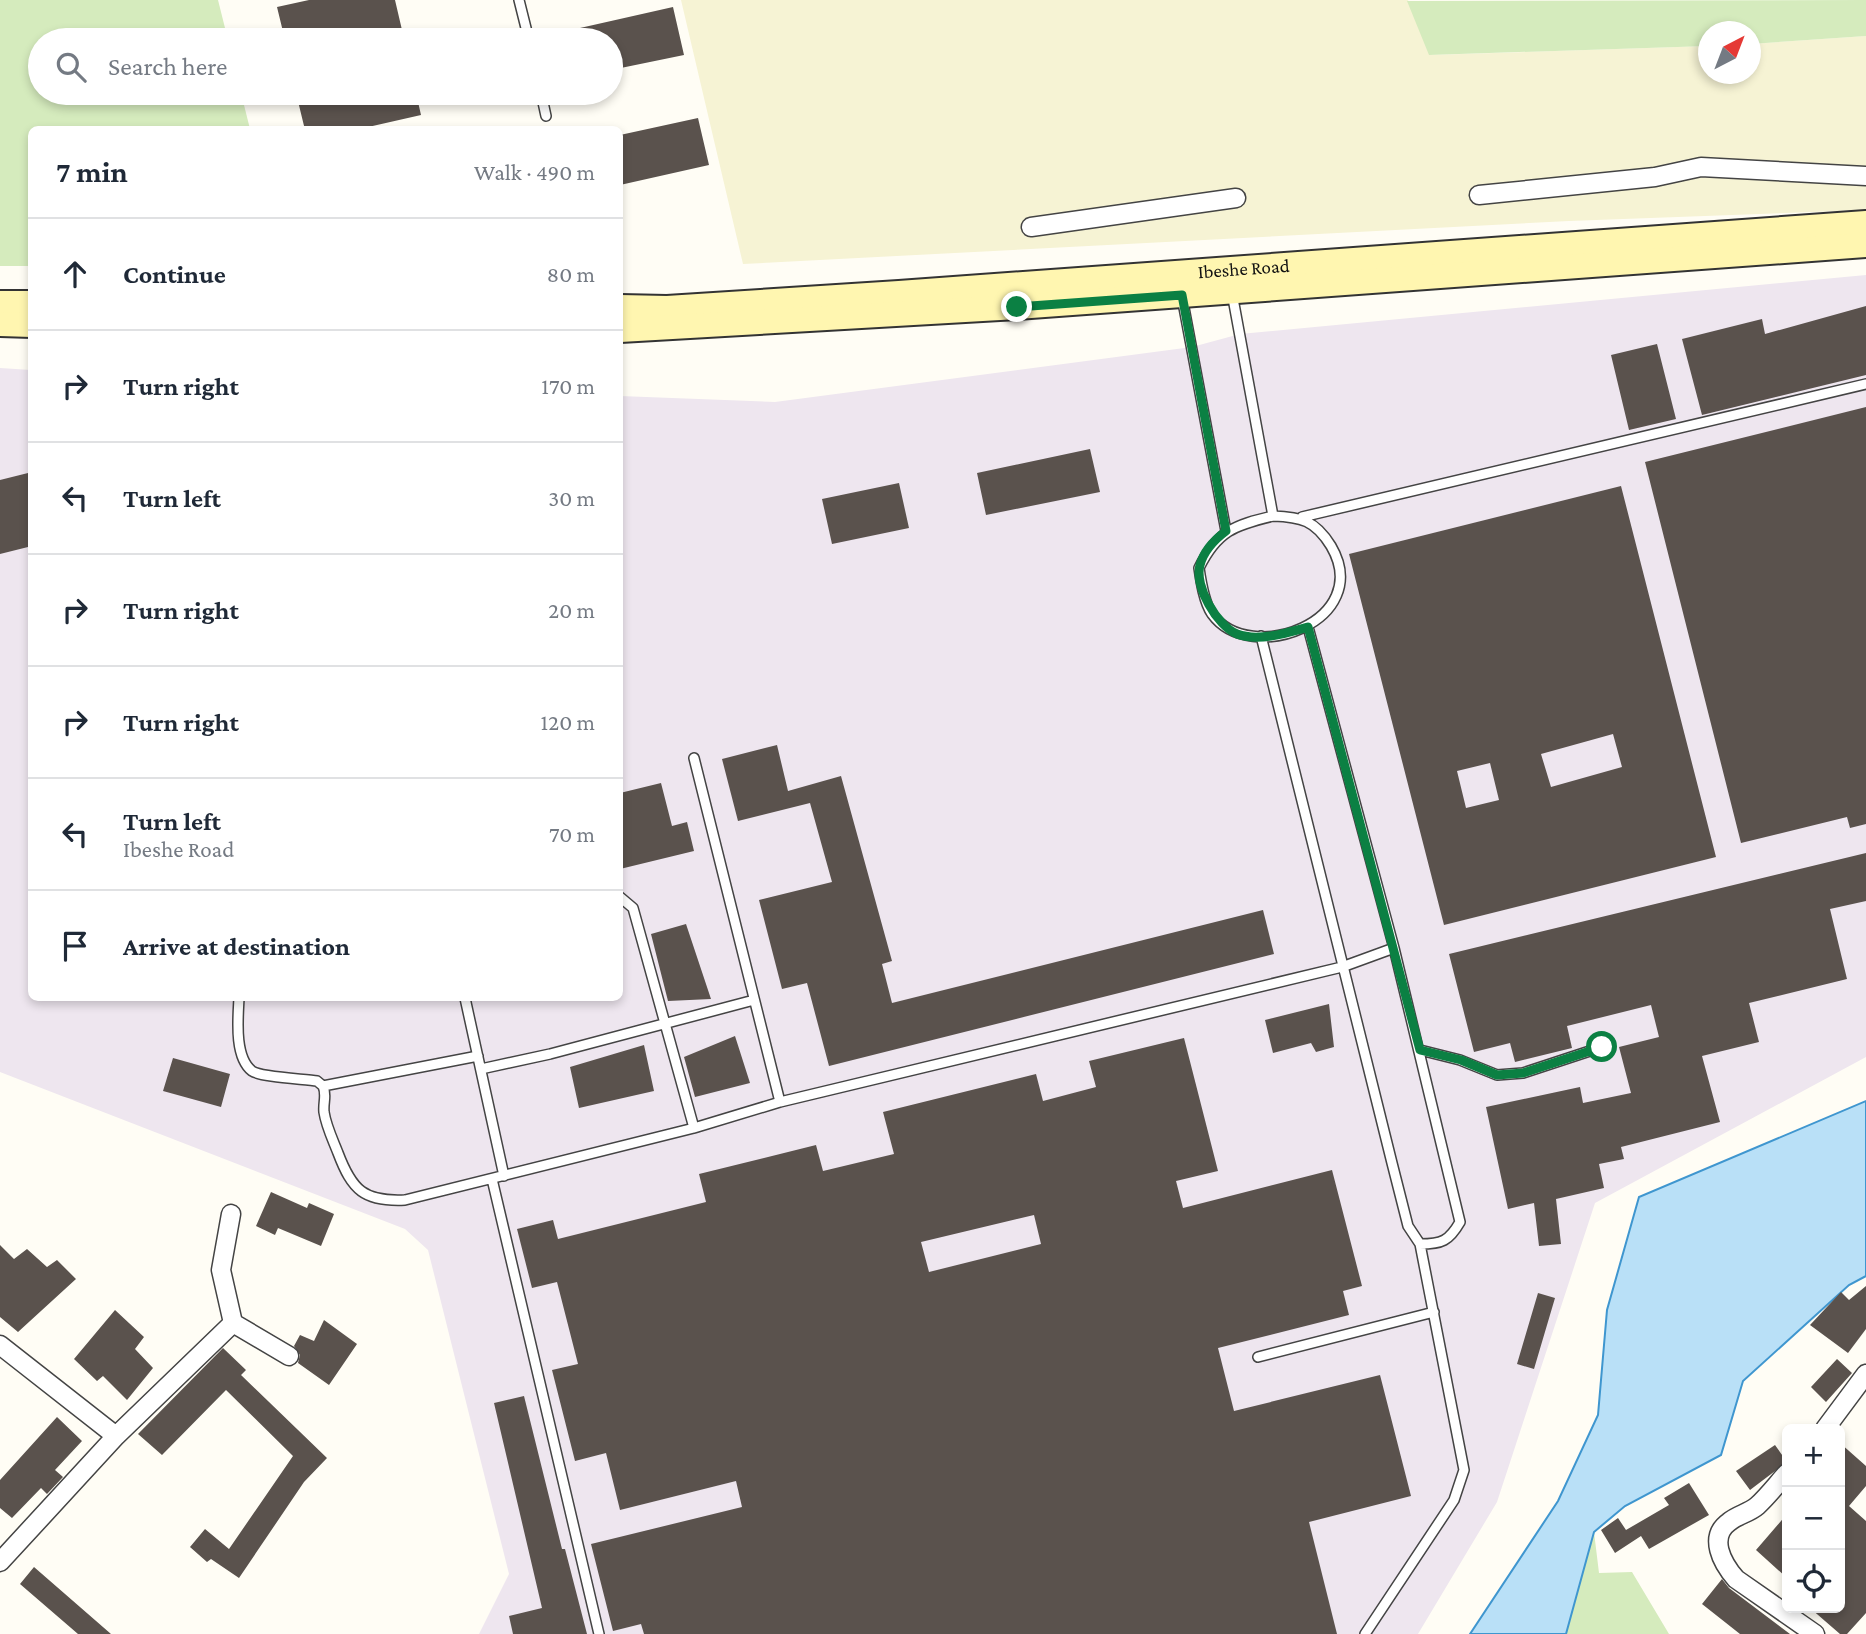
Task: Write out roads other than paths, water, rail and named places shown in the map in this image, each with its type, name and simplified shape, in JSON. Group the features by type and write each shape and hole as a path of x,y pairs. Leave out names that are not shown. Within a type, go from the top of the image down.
{"main road":[{"name":"Ibeshe Road","path":"623,307 667,308 899,293 1866,223"},
{"name":"Ibeshe Road","path":"623,330 776,323 1232,292 1455,273 1866,245"},
{"path":"0,303 28,303"},
{"path":"0,324 28,325"}],"street":[{"path":"1479,195 1655,177 1701,167 1866,176"},
{"path":"1031,227 1236,198"},
{"path":"232,1214 221,1270 233,1323 289,1356"},
{"path":"0,1562 116,1436 233,1323"},
{"path":"0,1345 116,1436"},
{"path":"1829,1424 1866,1374"},
{"path":"1782,1478 1756,1507 1728,1522 1718,1533 1718,1545 1727,1568 1736,1578 1815,1634"}],"lane":[{"path":"519,0 526,28"},
{"path":"544,105 546,116"},
{"path":"1232,292 1273,516"},
{"path":"1182,295 1226,531"},
{"path":"1302,517 1324,534 1337,558 1342,576 1338,597 1326,613 1308,627 1261,636 1237,634 1212,614 1202,587 1199,568 1212,542 1226,531 1273,516 1302,517 1866,384"},
{"path":"1308,627 1394,948 1460,1222 1451,1238 1438,1244 1420,1244"},
{"path":"1261,636 1408,1226 1420,1244 1464,1470 1454,1500 1365,1634"},
{"path":"694,758 780,1102"},
{"path":"623,900 633,908 694,1128"},
{"path":"239,1001 239,1037 245,1060 252,1071 317,1081 323,1086 326,1094 324,1110 329,1130 346,1175 355,1189 386,1201 405,1200 492,1179 694,1128 780,1102 1342,967 1394,948"},
{"path":"481,1069 550,1054 754,1000"},
{"path":"466,1001 504,1176"},
{"path":"1420,1050 1461,1060 1497,1075 1523,1073 1602,1047"},
{"path":"323,1086 478,1056"},
{"path":"492,1179 599,1634"},
{"path":"1258,1357 1434,1312"}],"water":[{"path":"1866,1101 1866,1276 1849,1285 1743,1381 1721,1455 1625,1506 1594,1532 1566,1634 1470,1634 1558,1501 1598,1415 1607,1310 1639,1197"}]}
